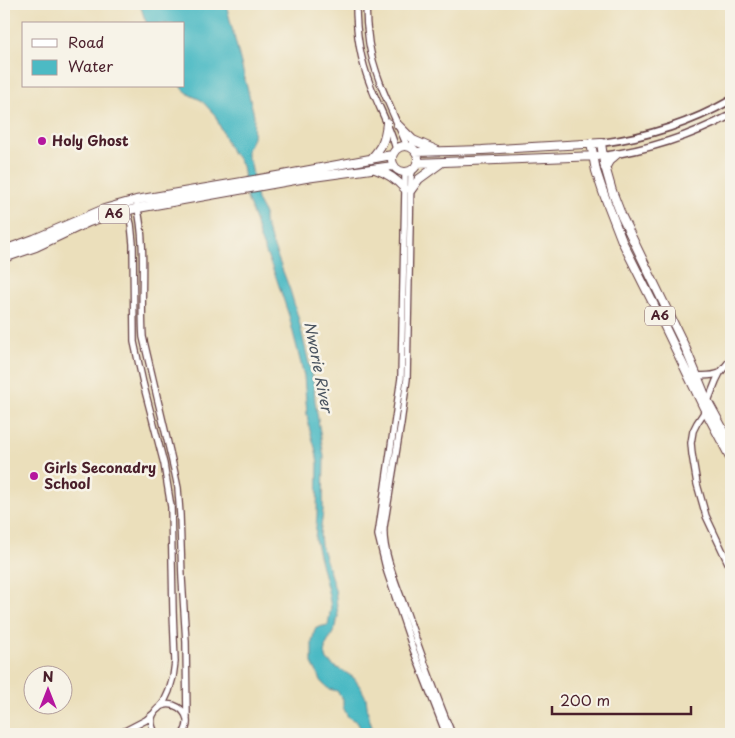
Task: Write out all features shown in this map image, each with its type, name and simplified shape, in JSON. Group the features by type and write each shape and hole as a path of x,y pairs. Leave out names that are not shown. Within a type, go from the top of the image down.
{"highway":[{"path":"371,159 385,140 387,123"},
{"path":"398,125 413,140 438,151"},
{"path":"416,152 482,150 601,142"},
{"name":"A6","path":"601,142 605,168 622,217 685,347 704,408 731,459"},
{"name":"A6","path":"591,143 596,171 622,241 731,444"},
{"path":"394,152 391,159 393,166 402,172 410,171 418,159 416,152 406,146"},
{"name":"A6","path":"4,251 104,209 278,179 371,159 406,146"},
{"path":"482,150 483,161"},
{"path":"605,168 609,161 617,154"},
{"path":"415,166 442,162 603,156"},
{"path":"580,157 592,163 596,171"},
{"path":"373,168 398,181 408,190 442,162"},
{"name":"A6","path":"278,179 306,178 393,166"},
{"name":"A6","path":"4,258 36,247 126,206"}],"main road":[{"path":"356,4 357,26 366,71 387,123 394,152"},
{"path":"366,4 369,43 373,59 388,105 406,146"},
{"path":"601,142 657,132 701,116 729,103 731,116 698,131 638,150 603,156"},
{"path":"415,166 408,190 401,378 378,535 387,572 413,649 446,734"},
{"path":"402,172 405,174 408,190 406,379 384,537 386,550 399,590 452,734"},
{"path":"137,204 142,238 143,336 178,488 186,642 187,728 184,734"},
{"path":"126,206 131,224 133,244 135,350 164,464 171,515 175,662 169,691 151,722 155,733 146,734"},
{"path":"4,251 31,245 77,220"},
{"path":"133,312 142,312"},
{"path":"731,359 720,373 707,400 703,414 696,423 691,443 697,484 706,516 731,569"},
{"path":"693,376 705,377 720,373"},
{"path":"119,734 146,720 162,706 172,705 181,709 187,718"}],"water":[{"path":"140,4 226,4 254,115 253,138 247,150 247,156 251,164 257,200 264,213 264,221 290,290 314,385 324,457 321,545 335,589 338,616 336,627 325,647 325,653 327,660 354,678 361,688 366,698 368,714 374,734 359,734 360,727 357,722 348,717 343,707 343,699 337,691 329,689 323,684 312,663 312,642 315,629 328,625 331,607 315,539 318,463 309,427 304,376 289,316 247,198 242,166 238,158 231,152 215,115 201,100 190,95 182,88 185,88 185,22 146,22"}],"place":[{"name":"Holy Ghost","path":"42,141"},
{"name":"Girls Seconadry School","path":"34,476"}],"water label":[{"name":"Nworie River","path":"318,367"}]}
